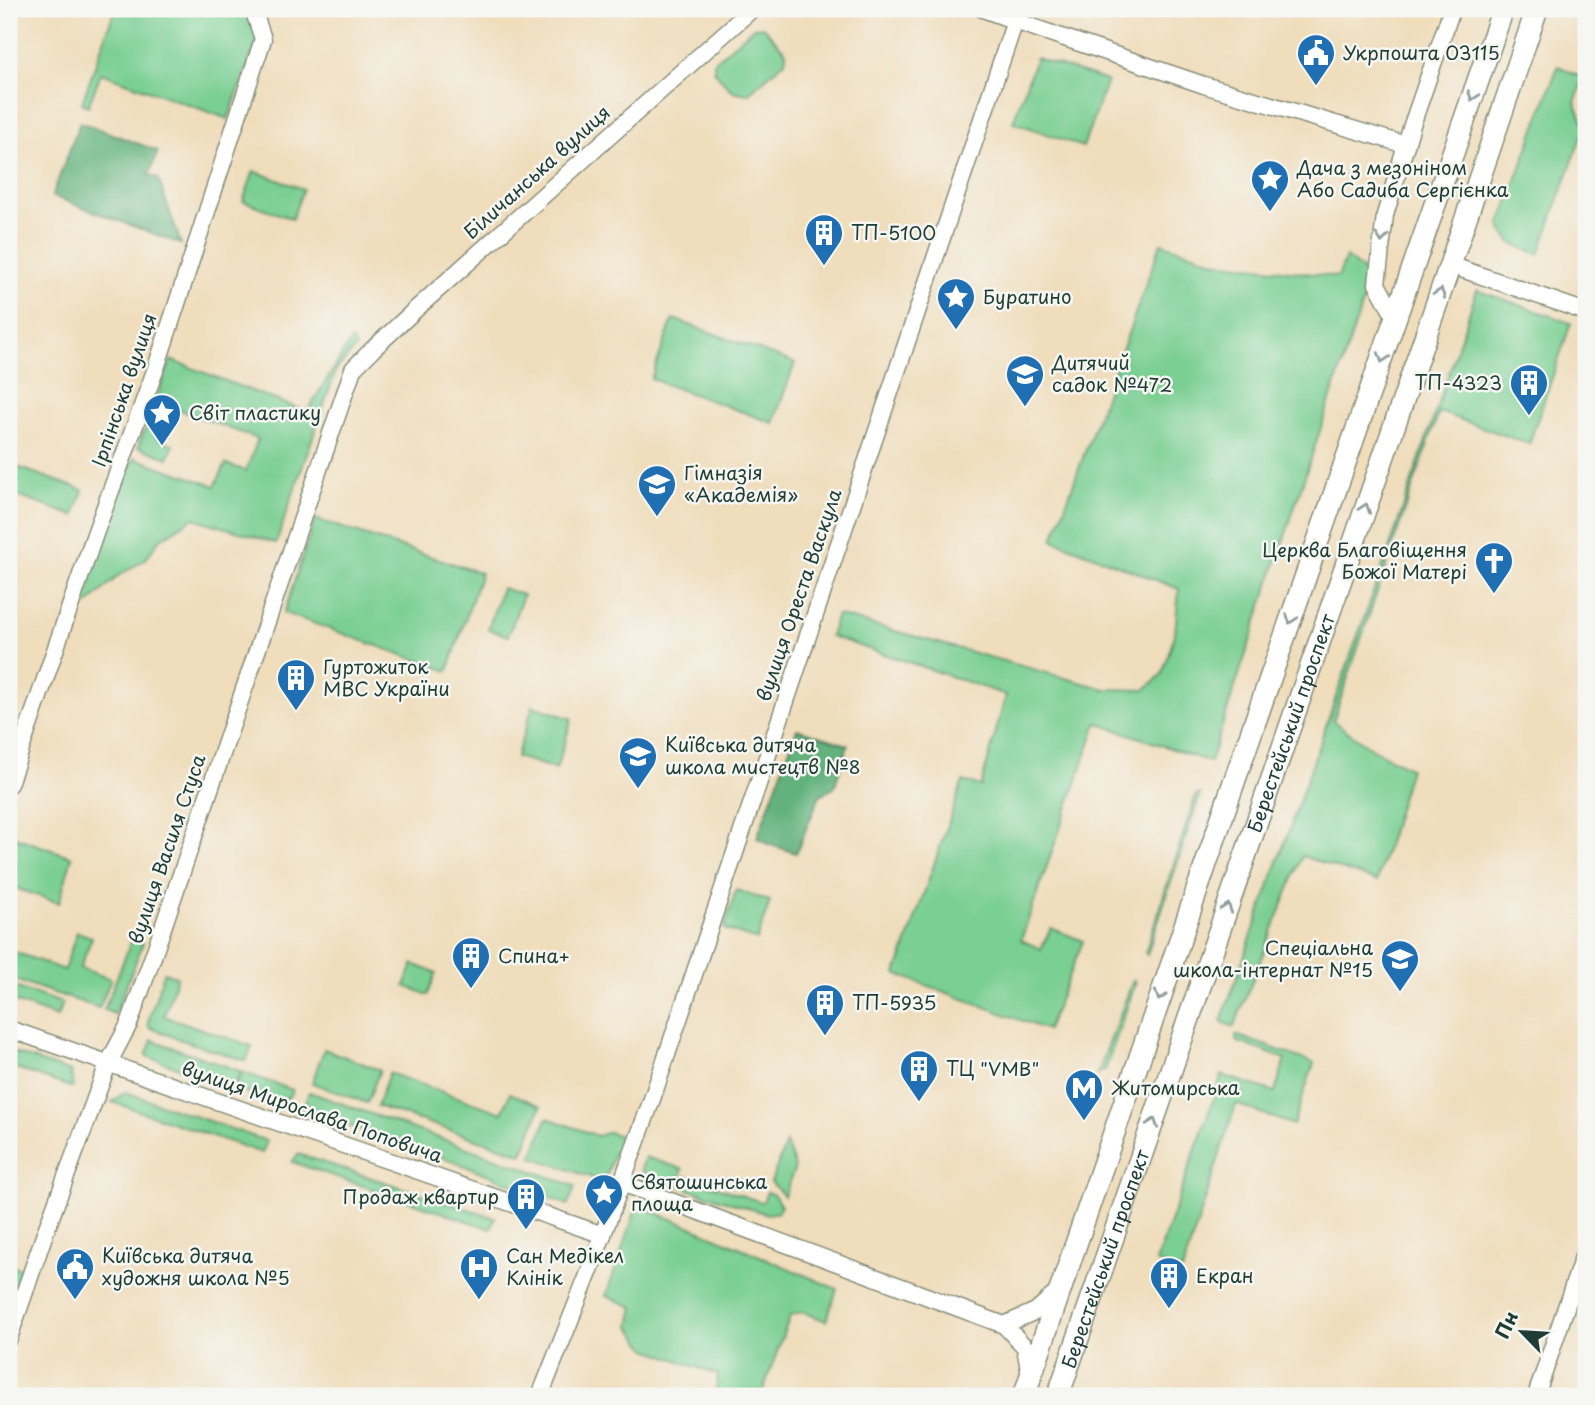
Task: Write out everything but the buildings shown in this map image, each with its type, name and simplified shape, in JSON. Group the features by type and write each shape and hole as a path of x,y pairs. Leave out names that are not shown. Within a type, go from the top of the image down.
{"main road":[{"name":"Берестейський проспект","path":"1027,1388 1258,711 1503,9"},
{"name":"Берестейський проспект","path":"1058,1396 1537,9"}],"street":[{"name":"Ірпінська вулиця","path":"9,784 158,361 264,39 253,9"},
{"name":"Біличанська вулиця","path":"353,369 426,300 752,9"},
{"path":"983,9 1017,15 1204,85 1406,145"},
{"path":"1396,319 1377,284 1385,215 1452,9"},
{"name":"вулиця Ореста Васкула","path":"622,1183 1017,15"},
{"path":"1450,265 1586,313"},
{"name":"вулиця Василя Стуса","path":"9,1338 108,1065 129,1024 161,934 353,369"},
{"name":"вулиця Мирослава Поповича","path":"9,1029 603,1235"},
{"path":"540,1396 622,1183 1004,1325 1025,1347 1027,1388"},
{"path":"1536,1396 1586,1248"},
{"path":"1004,1325 1036,1311 1061,1288"}],"green space":[{"path":"115,9 245,9 258,39 228,119 101,73 88,106 82,103"},
{"path":"754,27 763,27 786,52 785,61 748,94 732,91 714,71 714,62"},
{"path":"1036,58 1107,81 1083,147 1013,122"},
{"path":"1558,66 1584,78 1575,102 1585,126 1539,254 1510,241 1500,224"},
{"path":"80,122 158,151 149,175 158,178 181,244 52,196"},
{"path":"254,171 303,189 292,219 243,201"},
{"path":"1161,243 1217,262 1338,277 1346,257 1371,277 1210,762 1097,723 1021,940 1041,949 1051,928 1083,941 1047,1030 896,974 963,781 981,786 1006,695 830,636 837,615 1105,689 1145,690 1162,674 1175,634 1179,589 1053,540"},
{"path":"1477,290 1571,323 1529,444 1439,412 1390,553 1388,552"},
{"path":"673,319 795,363 773,423 651,379"},
{"path":"351,340 356,347 336,370 276,543 193,518 159,540 146,559 118,576 64,626 134,458 215,486 226,464 246,471 258,439 169,406 157,438 174,445 168,458 138,447 171,360 307,412"},
{"path":"9,464 83,490 74,516 9,493"},
{"path":"315,519 481,573 448,671 284,613"},
{"path":"1384,562 1387,563 1333,721 1372,749 1410,768 1377,881 1302,856 1234,1027 1221,1022"},
{"path":"502,588 523,595 508,636 488,629"},
{"path":"533,706 572,719 556,769 516,757"},
{"path":"797,729 848,745 834,788 820,795 796,853 757,838"},
{"path":"1200,794 1147,955 1145,953 1196,795"},
{"path":"9,835 72,857 59,903 9,886"},
{"path":"736,890 770,901 757,940 724,929"},
{"path":"77,932 92,937 80,968 111,979 99,1008 9,978 9,950 64,970"},
{"path":"132,939 143,943 115,1014 104,1010"},
{"path":"413,964 436,973 428,995 405,986"},
{"path":"164,972 177,977 164,1016 252,1046 246,1061 149,1027 148,1022"},
{"path":"1133,980 1136,982 1105,1070 1098,1073"},
{"path":"9,985 62,1003 57,1017 9,1000"},
{"path":"1236,1035 1314,1063 1293,1125 1236,1104 1182,1271 1156,1262 1222,1075 1275,1092 1285,1059 1236,1041"},
{"path":"152,1040 240,1071 234,1087 146,1056"},
{"path":"324,1049 380,1070 367,1103 312,1083"},
{"path":"9,1051 71,1072 73,1088 9,1066"},
{"path":"242,1072 293,1090 282,1101 259,1098 236,1088"},
{"path":"389,1073 502,1113 510,1093 541,1106 522,1154 377,1106"},
{"path":"125,1092 267,1141 262,1153 112,1102"},
{"path":"309,1092 575,1186 568,1205 447,1159 302,1110"},
{"path":"547,1118 598,1136 609,1132 620,1136 606,1177 599,1180 532,1157"},
{"path":"786,1143 795,1167 784,1196 771,1182"},
{"path":"298,1154 495,1218 491,1229 292,1162"},
{"path":"645,1157 683,1169 676,1187 646,1176 641,1169"},
{"path":"685,1176 761,1202 767,1192 774,1195 781,1206 779,1212 767,1214 681,1187"},
{"path":"637,1206 837,1289 826,1321 803,1312 790,1316 761,1396 715,1396 718,1375 647,1349 630,1326 634,1307 606,1296"},
{"path":"9,1265 27,1271 19,1295 12,1298 9,1297"}],"place":[{"name":"Укрпошта 03115","path":"1316,87"},
{"name":"Дача з мезоніном Або Садиба Сергієнка","path":"1270,213"},
{"name":"ТП-5100","path":"824,267"},
{"name":"Буратино","path":"956,331"},
{"name":"Дитячий садок №472","path":"1025,408"},
{"name":"ТП-4323","path":"1529,417"},
{"name":"Світ пластику","path":"162,447"},
{"name":"Гімназія «Академія»","path":"657,518"},
{"name":"Церква Благовіщення Божої Матері","path":"1494,595"},
{"name":"Гуртожиток МВС України","path":"296,712"},
{"name":"Київська дитяча школа мистецтв №8","path":"638,790"},
{"name":"Спина+","path":"471,990"},
{"name":"Спеціальна школа-інтернат №15","path":"1400,993"},
{"name":"ТП-5935","path":"825,1037"},
{"name":"ТЦ \"VMB\"","path":"919,1103"},
{"name":"Житомирська","path":"1084,1122"},
{"name":"Святошинська площа","path":"604,1227"},
{"name":"Продаж квартир","path":"526,1231"},
{"name":"Київська дитяча художня школа №5","path":"75,1301"},
{"name":"Сан Медікел Клінік","path":"479,1301"},
{"name":"Екран","path":"1169,1310"}]}
